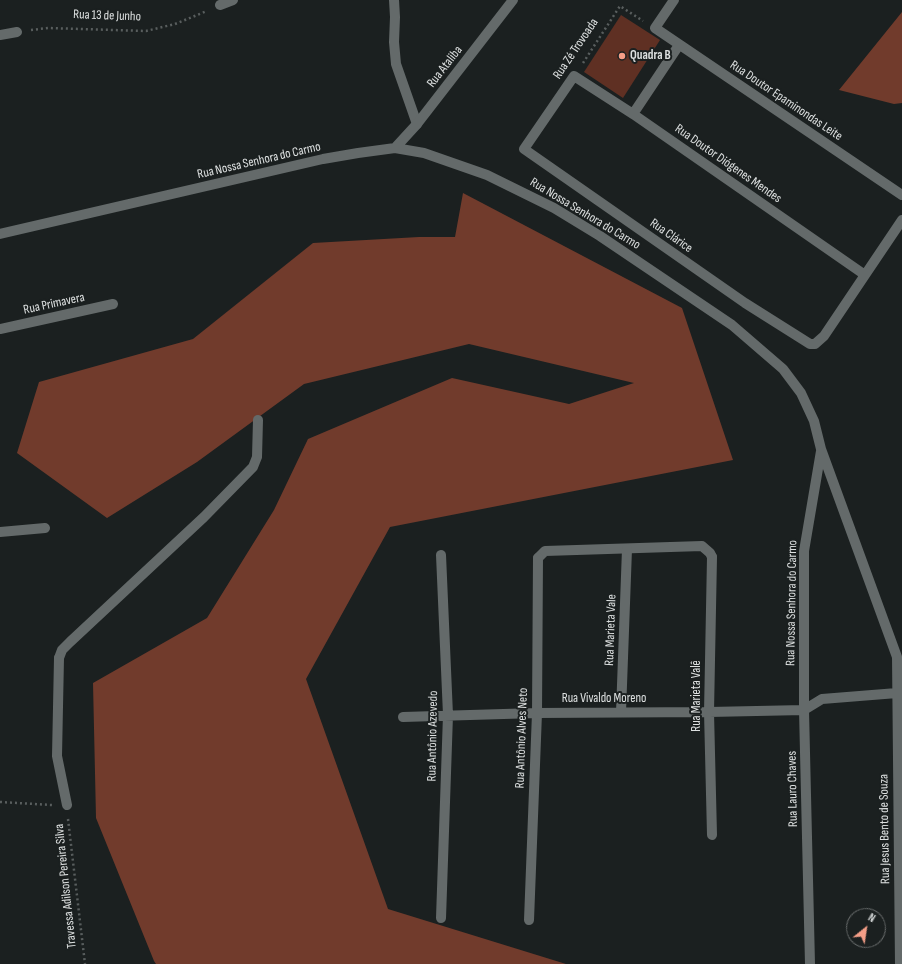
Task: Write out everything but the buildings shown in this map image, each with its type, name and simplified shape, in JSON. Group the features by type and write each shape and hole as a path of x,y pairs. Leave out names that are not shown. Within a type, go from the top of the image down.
{"street":[{"path":"220,5 233,0"},
{"path":"394,0 396,17 394,42 396,64 417,124"},
{"name":"Rua Ataliba","path":"395,148 417,124 513,0"},
{"path":"655,28 674,0"},
{"name":"Rua Doutor Epaminondas Leite","path":"655,28 902,195"},
{"path":"0,35 17,32"},
{"path":"633,114 679,45"},
{"name":"Rua Doutor Diógenes Mendes","path":"574,76 633,114 865,275"},
{"name":"Rua Zé Trovoada","path":"524,149 574,76"},
{"name":"Rua Nossa Senhora do Carmo","path":"0,234 324,159 395,148 424,153 487,175 554,208 600,236 732,325 783,369 801,393 814,421 822,449 899,657 897,693"},
{"name":"Rua Clárice","path":"524,149 745,303 804,342 815,344 824,336 865,275"},
{"path":"865,275 902,220"},
{"name":"Rua Primavera","path":"0,329 113,304"},
{"path":"67,805 58,756 59,658 62,650 204,517 253,467 257,457 258,420"},
{"name":"Rua Nossa Senhora do Carmo","path":"804,710 804,551 822,449"},
{"path":"0,532 45,528"},
{"name":"Rua Marieta Valê","path":"626,549 702,546 710,553 712,557 709,712 712,835"},
{"name":"Rua Antônio Alves Neto","path":"529,920 537,712 538,558 545,551 626,549"},
{"name":"Rua Marieta Vale","path":"621,712 626,549"},
{"name":"Rua Antônio Azevedo","path":"441,555 448,715 441,918"},
{"path":"804,710 822,699 897,693"},
{"name":"Rua Jesus Bento de Souza","path":"897,693 900,964"},
{"name":"Rua Vivaldo Moreno","path":"403,717 537,712 709,712 804,710"},
{"name":"Rua Lauro Chaves","path":"804,710 810,964"}],"path":[{"name":"Rua 13 de Junho","path":"17,32 48,28 146,31 175,24 220,5"},
{"name":"Rua Zé Trovoada","path":"574,76 620,6 655,28"},
{"path":"0,802 67,805"},
{"name":"Travessa Adilson Pereira Silva","path":"67,805 85,964"}],"shaded area":[{"path":"902,12 902,103 894,104 839,90"},
{"name":"Quadra B","path":"621,15 660,40 623,98 584,72"},
{"path":"463,193 682,308 733,460 390,527 306,679 388,909 566,964 156,964 96,818 93,683 207,618 274,510 308,439 452,378 569,404 634,383 469,344 304,384 197,462 107,518 17,453 39,382 193,339 313,243 419,237 455,237"}],"place":[{"name":"Quadra B","path":"622,56"}]}
